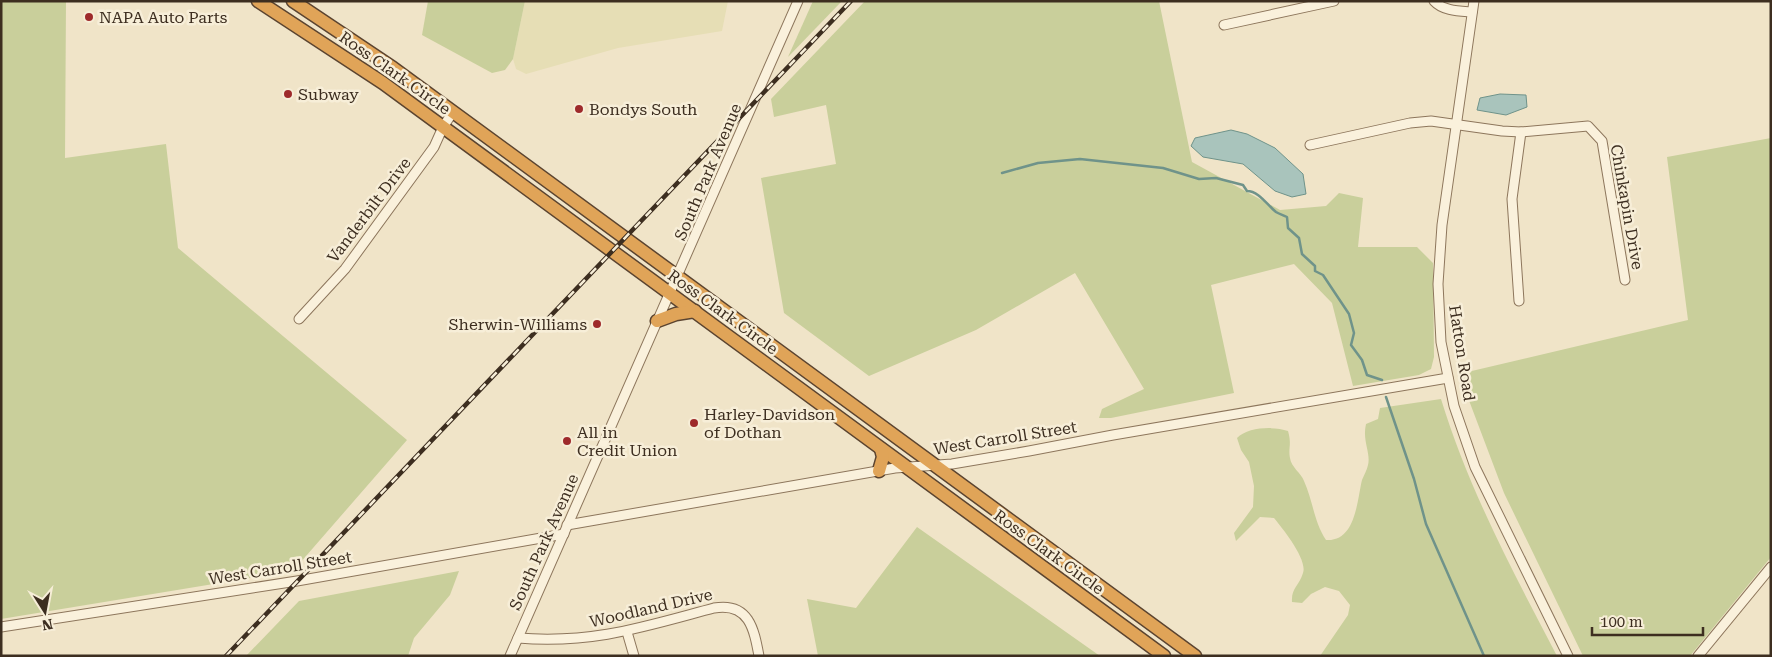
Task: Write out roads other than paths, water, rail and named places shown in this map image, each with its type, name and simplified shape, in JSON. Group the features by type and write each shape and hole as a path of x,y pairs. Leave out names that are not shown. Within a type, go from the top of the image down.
{"highway":[{"name":"Ross Clark Circle","path":"293,1 348,37 453,112 936,465 1181,652 1195,656"},
{"name":"Ross Clark Circle","path":"259,2 338,52 443,127 1164,656"},
{"path":"338,52 348,37"},
{"path":"657,321 676,314 695,311"},
{"path":"740,345 751,330"},
{"path":"833,413 844,398"},
{"path":"879,471 883,457 881,448"}],"street":[{"name":"South Park Avenue","path":"510,656 798,1"},
{"path":"1224,25 1334,1"},
{"path":"1434,1 1438,6 1450,10 1472,12"},
{"name":"Hatton Road","path":"1474,1 1442,225 1438,284 1439,323 1448,378 1458,422 1475,467 1568,656"},
{"name":"Vanderbilt Drive","path":"299,319 345,269 434,147 443,127 453,112"},
{"name":"Chinkapin Drive","path":"1310,145 1410,123 1430,121 1521,132 1580,124 1588,126 1602,142 1625,280"},
{"path":"1520,301 1512,199 1521,132"},
{"name":"West Carroll Street","path":"1,627 297,581 879,471 936,465 1029,451 1448,378"},
{"path":"1698,656 1771,567"},
{"name":"Woodland Drive","path":"518,638 572,640 628,632 714,608 728,607 735,609 747,618 754,630 759,656"},
{"path":"628,632 634,656"}],"water":[{"path":"1500,94 1526,95 1527,107 1506,115 1477,110 1480,98"},
{"path":"1231,130 1247,134 1275,148 1303,174 1306,194 1292,197 1275,191 1243,164 1203,157 1191,146 1195,138"}],"waterway":[{"path":"1002,173 1038,163 1080,159 1163,168 1199,179 1216,178 1243,185 1247,191 1255,193 1276,212 1287,217 1288,228 1299,238 1302,254 1315,266 1315,271 1323,275 1349,314 1354,333 1351,345 1362,360 1367,375 1382,380"},
{"path":"1386,397 1414,479 1426,524 1484,656"}],"railway":[{"path":"226,656 851,1"}],"place":[{"name":"NAPA Auto Parts","path":"89,17"},
{"name":"Subway","path":"288,94"},
{"name":"Bondys South","path":"579,109"},
{"name":"Sherwin-Williams","path":"597,324"},
{"name":"Harley-Davidson of Dothan","path":"694,423"},
{"name":"All in Credit Union","path":"567,441"}]}
